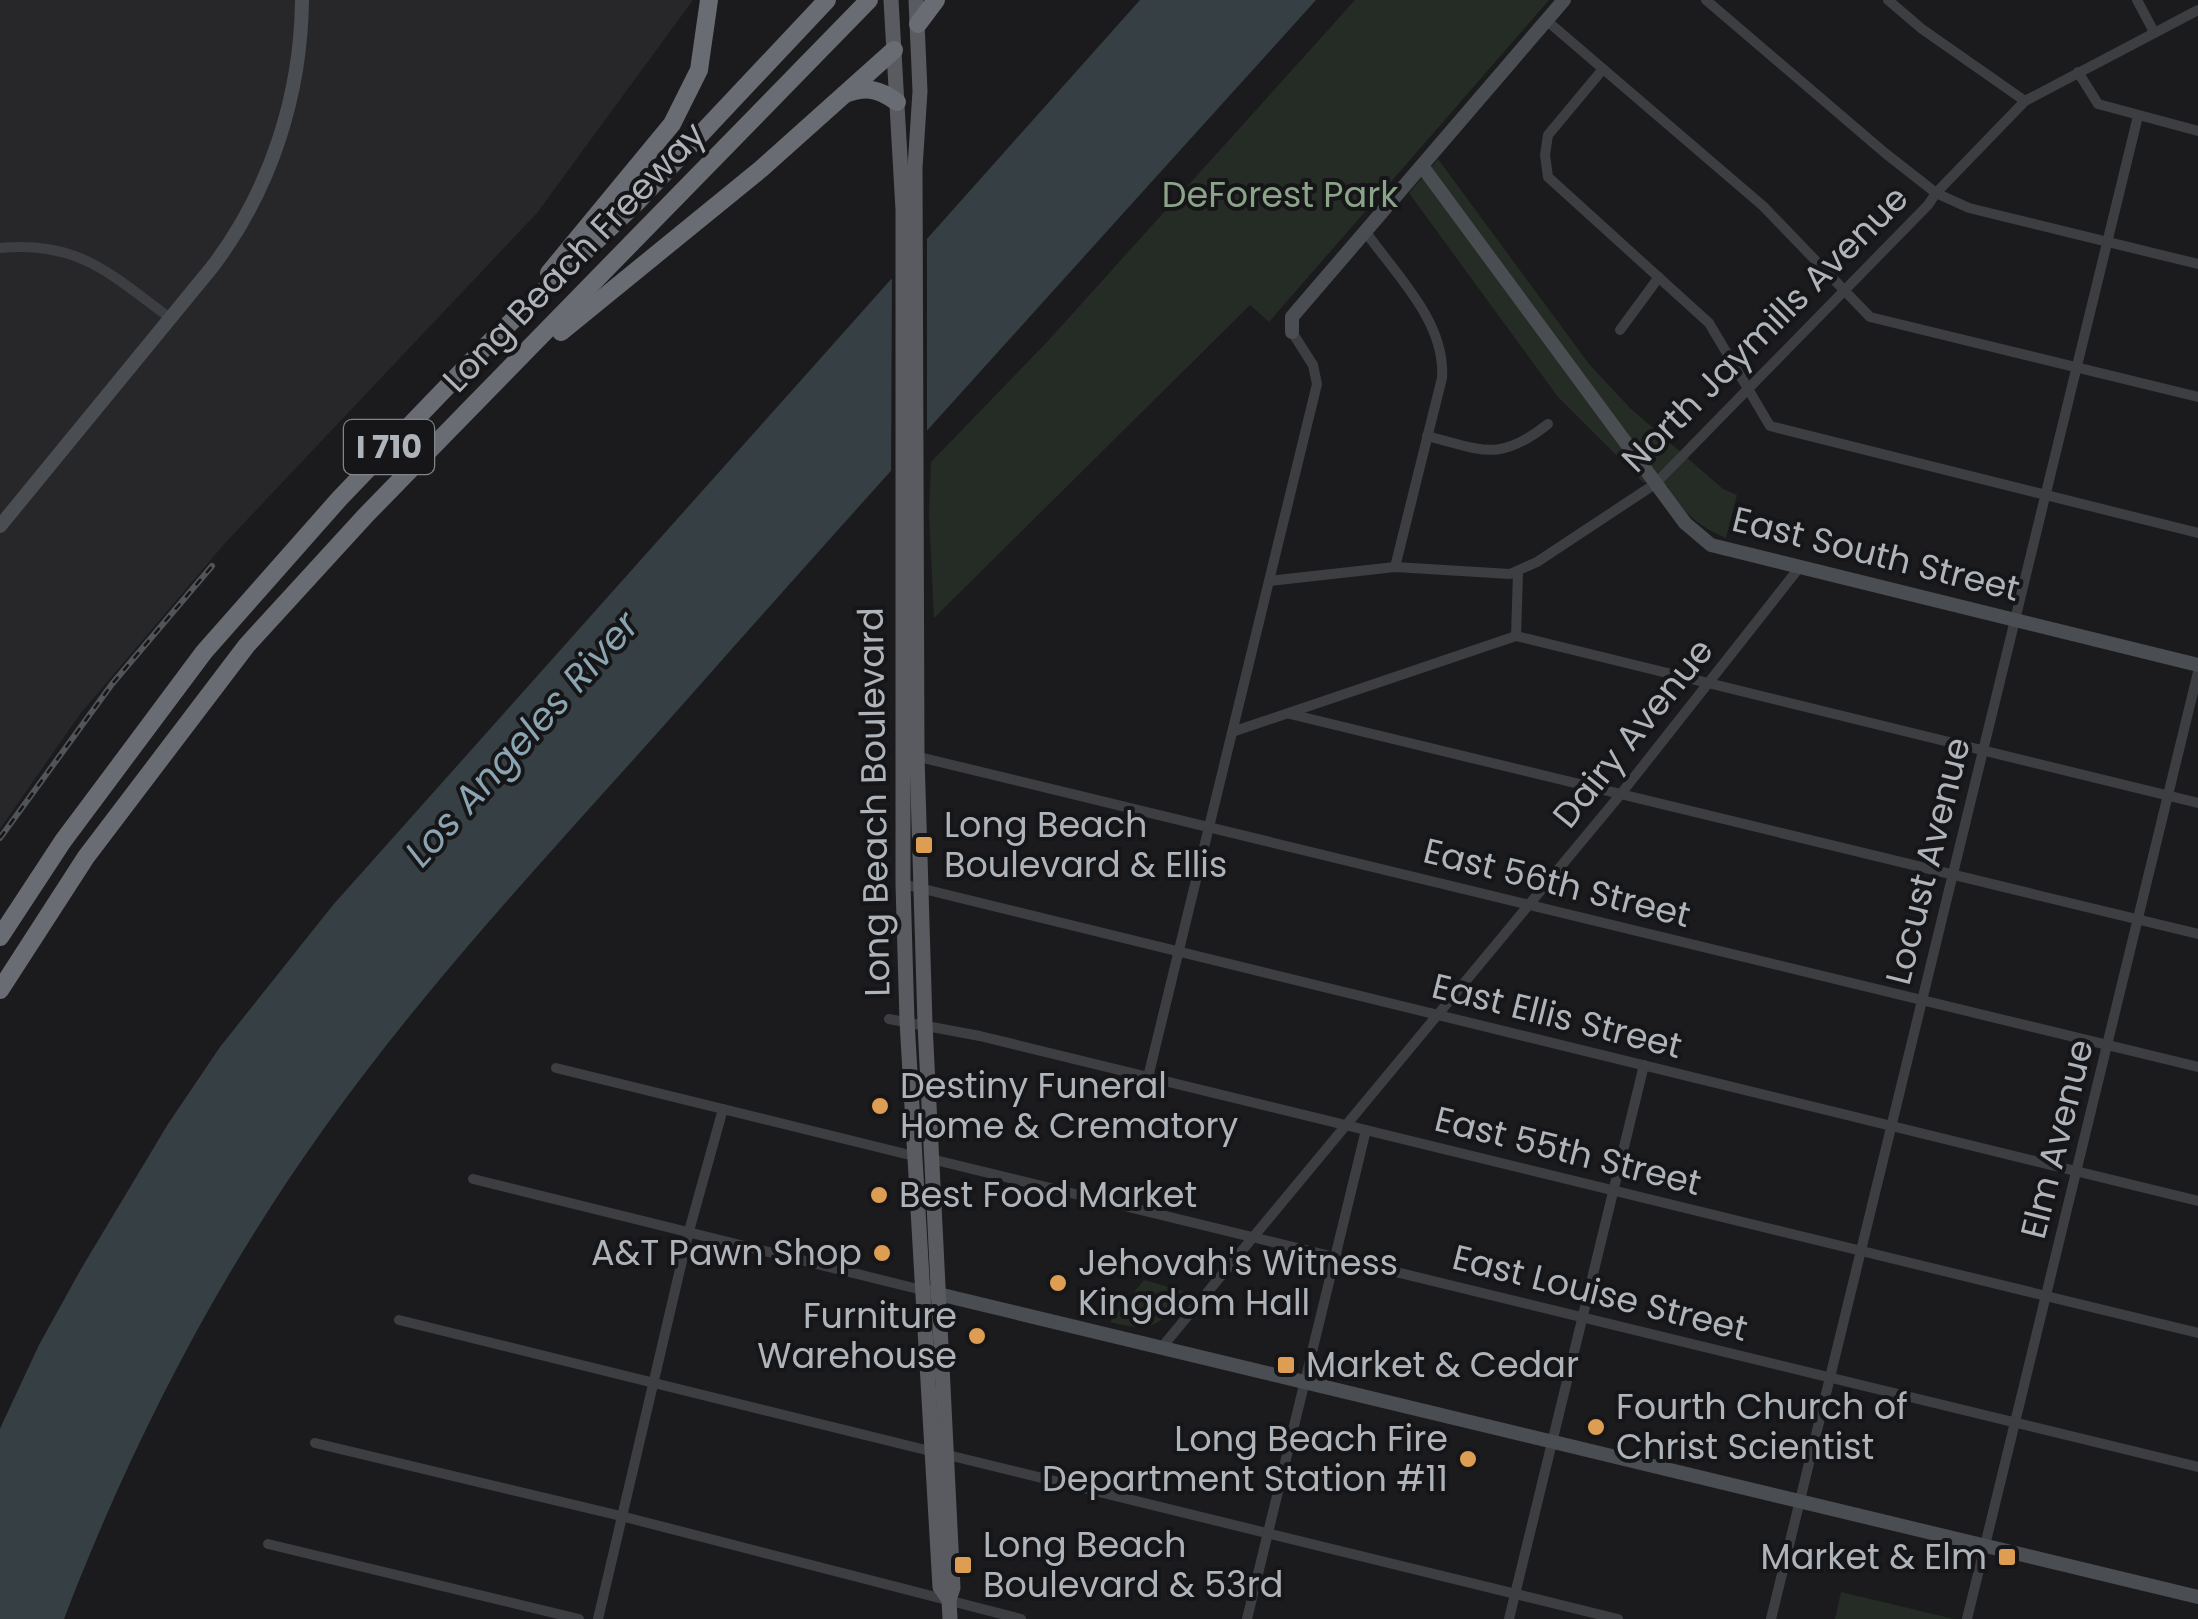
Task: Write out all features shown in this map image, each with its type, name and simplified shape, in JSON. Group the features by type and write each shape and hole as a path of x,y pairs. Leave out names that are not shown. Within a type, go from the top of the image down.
{"highway":[{"path":"490,342 672,124 698,70 709,0"},
{"name":"Long Beach Freeway","path":"0,936 64,841 204,652 340,498 490,342 637,202 828,0"},
{"name":"Long Beach Freeway","path":"0,990 86,857 247,645 367,514 869,0"},
{"path":"916,10 936,0"},
{"path":"491,390 761,169 894,50"},
{"path":"840,96 865,88 880,90 898,102"}],"main road":[{"name":"Long Beach Boulevard","path":"892,0 909,210"},
{"name":"Long Beach Boulevard","path":"916,10 920,91 909,210 910,755 903,884 906,1021 948,1455 953,1588 948,1600"},
{"path":"894,50 916,10"},
{"name":"Long Beach Boulevard","path":"910,755 922,889 922,1158"},
{"name":"Long Beach Boulevard","path":"930,1292 930,1451 940,1587 948,1600 950,1619"}],"street":[{"path":"0,526 230,242 272,161 297,73 302,0"},
{"path":"1148,1077 1317,384 1313,365 1292,332 1292,317 1564,0"},
{"path":"1706,0 1936,193 1969,208 2198,264"},
{"path":"1888,0 1922,29 2025,101"},
{"path":"2137,0 2154,32"},
{"name":"North Jaymills Avenue","path":"1518,573 1656,484 2025,101 2198,10"},
{"path":"1546,20 1763,206 1870,317 2198,397"},
{"path":"1603,69 1548,135 1548,177 1710,323 1770,426 2198,532"},
{"path":"2078,72 2098,104 2198,130"},
{"name":"Locust Avenue","path":"1771,1619 2138,116"},
{"name":"East South Street","path":"1422,166 1685,523 1712,545 2198,668"},
{"path":"1365,231 1431,323 1440,343 1442,378 1394,567"},
{"path":"0,248 66,250 102,269 170,318"},
{"path":"1620,330 1659,276"},
{"path":"1427,436 1497,451 1518,446 1548,424"},
{"path":"1269,580 1394,567 1518,573 1516,636"},
{"name":"Dairy Avenue","path":"1162,1347 1620,794 1800,568"},
{"path":"1235,732 1516,636 2198,803"},
{"name":"Elm Avenue","path":"1967,1619 2198,668"},
{"path":"1289,714 2198,934"},
{"name":"East 56th Street","path":"910,755 2198,1067"},
{"name":"East Ellis Street","path":"903,884 2198,1201"},
{"name":"East 55th Street","path":"889,1019 1148,1077 2198,1333"},
{"path":"1509,1619 1644,1065"},
{"name":"East Louise Street","path":"556,1068 2198,1467"},
{"path":"598,1619 652,1384 722,1109"},
{"path":"1247,1619 1366,1130"},
{"path":"473,1179 2198,1596"},
{"path":"398,1320 930,1451"},
{"path":"316,1443 621,1516 1021,1619"},
{"path":"948,1455 1618,1619"},
{"path":"268,1544 579,1619"}],"shaded area":[{"path":"0,0 693,0 537,213 226,542 80,714 0,829"}],"green space":[{"name":"DeForest Park","path":"1355,0 1549,0 1269,322 1250,305 934,618 931,462 1048,341"},
{"path":"1438,159 1589,364 1630,408 1723,489 1737,495 1726,538 1692,518 1668,487 1643,482 1558,397 1409,193"},
{"path":"1144,1280 1190,1293 1155,1324 1138,1327 1110,1322"},
{"path":"1841,1592 1954,1619 1835,1619"}],"water":[{"name":"Los Angeles River","path":"1140,0 1316,0 934,422 415,1010 325,1127 212,1303 147,1427 64,1619 0,1619 0,1429 39,1345 81,1269 168,1124 220,1047 333,905"}],"pier":[{"path":"927,228 927,438 891,477 892,268"}],"railway":[{"path":"0,838 112,684 212,566"}],"place":[{"name":"Long Beach Boulevard & Ellis","path":"924,845"},
{"name":"Destiny Funeral Home & Crematory","path":"880,1106"},
{"name":"Best Food Market","path":"879,1195"},
{"name":"A&T Pawn Shop","path":"882,1253"},
{"name":"Jehovah's Witness Kingdom Hall","path":"1058,1283"},
{"name":"Furniture Warehouse","path":"977,1336"},
{"name":"Market & Cedar","path":"1286,1365"},
{"name":"Fourth Church of Christ Scientist","path":"1596,1427"},
{"name":"Long Beach Fire Department Station #11","path":"1468,1459"},
{"name":"Market & Elm","path":"2007,1557"},
{"name":"Long Beach Boulevard & 53rd","path":"963,1565"}]}
